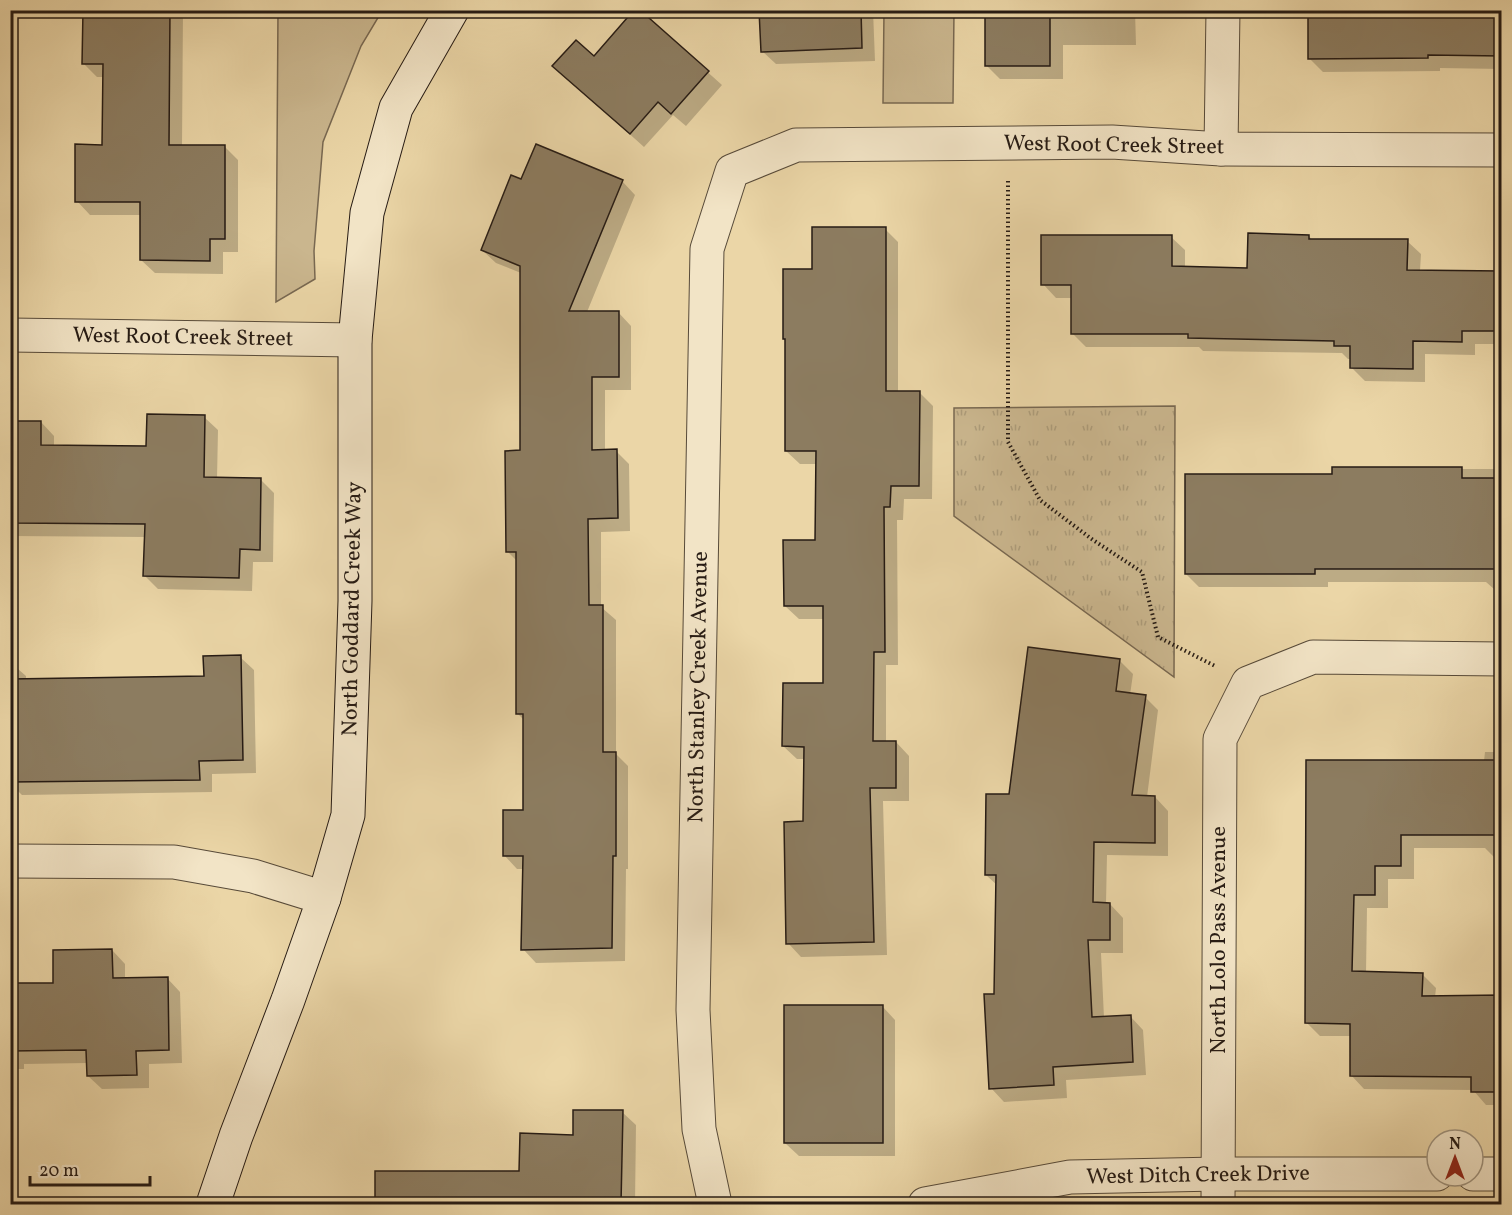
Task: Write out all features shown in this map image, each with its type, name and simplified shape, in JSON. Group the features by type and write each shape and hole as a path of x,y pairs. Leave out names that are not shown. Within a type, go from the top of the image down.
{"street":[{"name":"North Goddard Creek Way","path":"213,1204 324,898 348,815 356,601 355,340 367,213 396,108 452,10"},
{"path":"1221,148 1223,10"},
{"name":"West Root Creek Street","path":"732,171 796,145 1112,142 1221,148 1502,150"},
{"name":"North Stanley Creek Avenue","path":"715,1204 699,1129 693,998 707,249 732,171"},
{"name":"West Root Creek Street","path":"10,335 355,340"},
{"path":"1248,683 1313,657 1502,659"},
{"name":"North Lolo Pass Avenue","path":"1218,1189 1220,740 1248,683"},
{"path":"10,861 174,862 253,876 324,898"},
{"path":"1485,1174 1502,1174"},
{"name":"West Ditch Creek Drive","path":"925,1204 1070,1177 1218,1189 1425,1175"}],"path":[{"path":"1008,144 1008,442 1040,500 1093,540 1142,572 1158,637 1248,683"}],"green space":[{"path":"278,11 382,11 361,46 323,142 314,251 315,279 276,302"},
{"path":"884,11 954,11 953,103 883,103"},
{"path":"1175,406 1174,677 954,516 954,408"}],"building":[{"path":"83,10 170,10 169,145 225,145 225,239 210,239 210,261 140,260 140,202 75,202 75,144 102,145 103,64 82,64"},
{"path":"634,10 640,10 709,71 671,114 658,102 630,134 552,66 576,40 594,56"},
{"path":"759,10 861,10 862,48 761,52"},
{"path":"998,10 1050,10 1050,66 985,66 985,16 998,16"},
{"path":"1308,10 1502,10 1502,56 1428,55 1428,58 1308,59"},
{"path":"536,144 623,180 569,311 619,311 619,377 592,377 592,450 617,449 618,518 588,519 589,605 603,605 603,752 616,752 616,856 613,856 612,948 521,950 523,856 503,856 503,810 523,810 523,714 516,714 516,552 506,552 505,451 520,450 520,266 481,250 511,175 521,179"},
{"path":"812,227 886,227 886,391 920,391 919,486 891,486 890,507 884,507 885,652 874,652 873,741 896,741 896,788 870,788 874,942 786,944 784,822 803,821 804,747 782,746 783,683 823,683 823,606 784,606 783,540 815,540 816,451 785,451 785,339 783,339 783,269 812,269"},
{"path":"1248,233 1309,235 1309,239 1408,239 1407,270 1502,271 1502,331 1462,331 1462,342 1413,341 1413,369 1350,368 1350,346 1334,346 1334,341 1188,338 1188,334 1071,334 1071,285 1041,285 1041,235 1172,235 1172,266 1247,268"},
{"path":"147,414 205,415 204,477 261,478 260,550 240,549 239,578 143,576 145,524 10,523 10,421 41,421 41,445 146,446"},
{"path":"1332,467 1462,467 1462,478 1502,478 1502,569 1315,569 1315,574 1185,574 1185,474 1332,474"},
{"path":"1028,647 1120,659 1116,691 1146,695 1132,795 1155,796 1155,843 1094,842 1093,902 1110,903 1110,940 1088,940 1092,1017 1131,1015 1133,1062 1053,1067 1054,1085 989,1089 984,994 994,994 996,875 985,875 986,794 1009,794"},
{"path":"241,655 243,760 199,761 200,780 10,782 10,679 204,676 203,656"},
{"path":"1306,760 1502,760 1502,835 1401,835 1401,866 1375,866 1375,895 1354,895 1352,971 1423,973 1422,996 1502,995 1502,1092 1471,1092 1471,1077 1350,1076 1350,1024 1305,1023"},
{"path":"112,949 113,978 168,977 169,1050 136,1051 137,1075 87,1076 86,1050 10,1051 10,983 53,983 53,950"},
{"path":"784,1005 883,1005 883,1143 784,1143"},
{"path":"573,1110 623,1110 621,1204 375,1204 375,1171 519,1171 520,1133 573,1135"}]}
